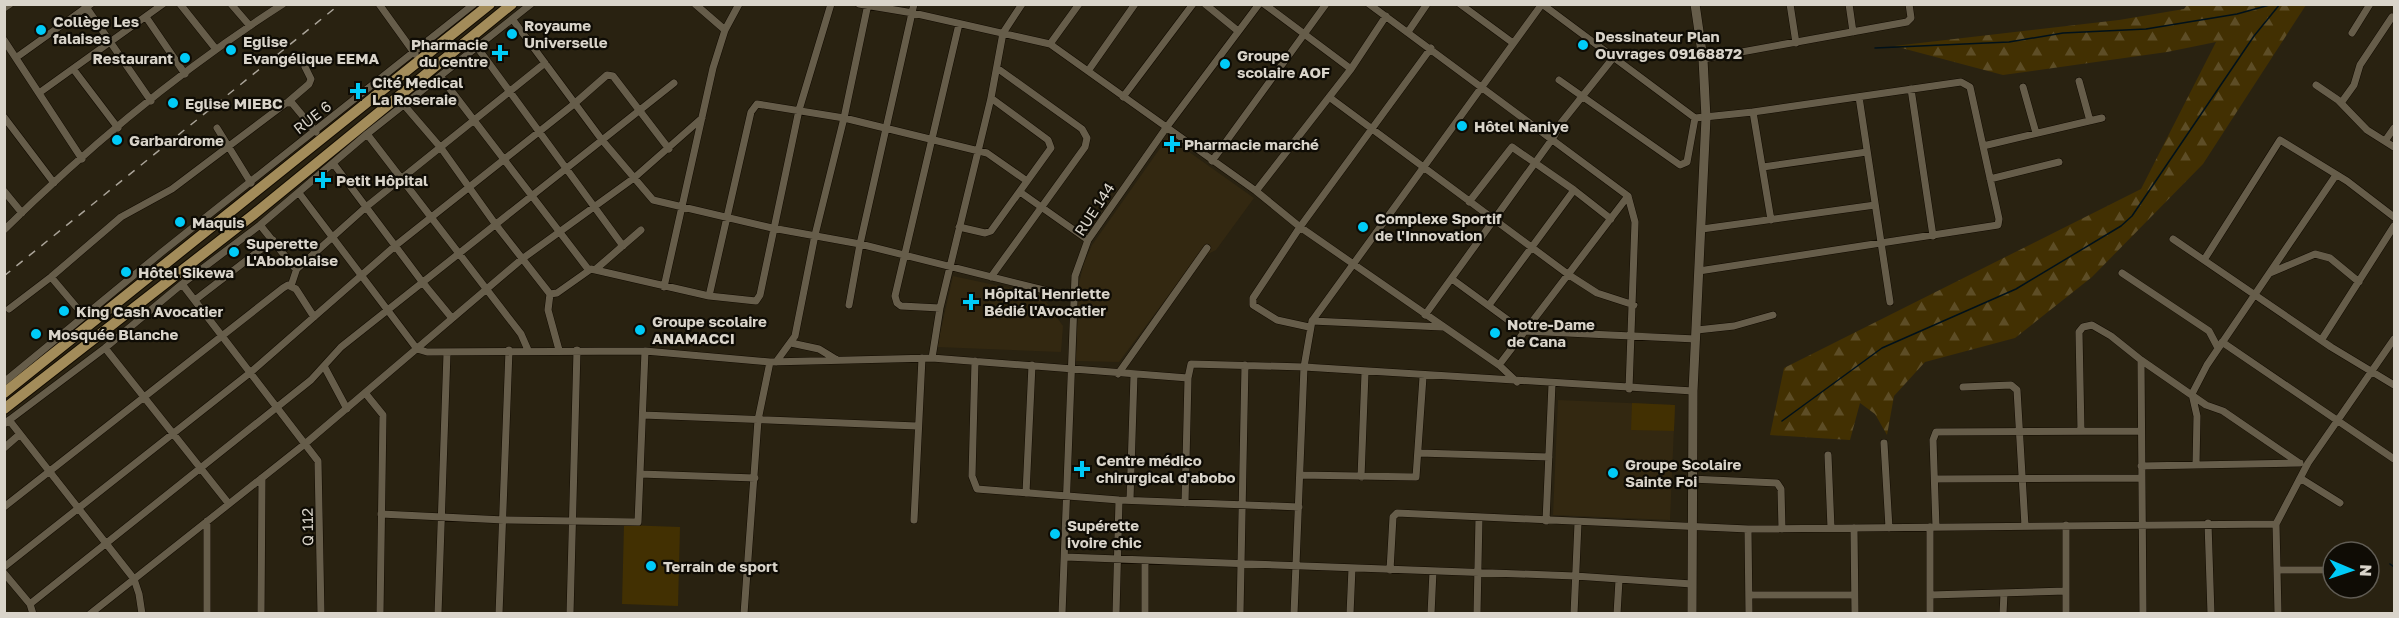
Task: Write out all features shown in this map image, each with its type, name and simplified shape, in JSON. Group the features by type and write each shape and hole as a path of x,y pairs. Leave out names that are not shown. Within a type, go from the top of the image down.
{"main road":[{"path":"4,393 417,57 490,4"},
{"path":"4,409 253,215 512,4"}],"street":[{"path":"4,8 10,4"},
{"path":"39,93 163,4"},
{"path":"180,4 215,48"},
{"path":"231,4 250,26"},
{"path":"379,4 417,57"},
{"name":"RUE 6","path":"4,382 251,183 417,57 474,4"},
{"path":"142,614 134,579 50,472 7,422 105,348 182,284 260,225 368,134 531,4"},
{"path":"694,4 725,30"},
{"path":"664,287 702,118 725,30 739,4"},
{"path":"440,76 560,232 592,269 664,287 746,302 758,299 799,110 831,4"},
{"path":"859,4 913,13 1050,44 1256,191 1300,227 1499,365 1517,382"},
{"path":"849,305 860,244 888,129 914,4"},
{"path":"932,358 940,308 991,98 1003,33 1022,4"},
{"path":"1050,44 1079,4"},
{"path":"1088,71 1135,4"},
{"path":"1123,97 1193,4"},
{"path":"1205,4 1238,31"},
{"name":"RUE 144","path":"1062,614 1072,297 1075,276 1088,240 1259,4"},
{"path":"1264,4 1351,69"},
{"path":"1212,160 1306,35 1326,4"},
{"path":"1369,4 1482,85 1628,196 1632,202 1635,222 1634,305 1629,389"},
{"path":"1408,32 1427,4"},
{"path":"1460,4 1513,43"},
{"path":"1692,614 1693,391 1706,118 1703,59 1695,4"},
{"path":"1790,4 1796,43"},
{"path":"1849,4 1853,32"},
{"path":"1703,59 1906,22 1911,18 1909,4"},
{"path":"2352,33 2370,4"},
{"path":"4,230 54,183 215,48 283,5"},
{"path":"744,614 758,420 773,362 795,336 815,235 844,118 868,5"},
{"path":"1294,614 1298,566 1304,368 1310,324 1542,5 1695,117 1706,118 1967,83 1983,146 1998,225 1700,272"},
{"path":"17,57 87,6 151,101"},
{"path":"1256,191 1351,69 1386,16"},
{"path":"146,17 185,74"},
{"path":"2341,103 2354,85 2358,68 2392,17"},
{"path":"513,20 574,104 653,200 772,228 860,244 1072,297"},
{"path":"940,308 901,306 897,303 895,296 959,24"},
{"path":"4,40 82,159"},
{"path":"477,47 623,246"},
{"path":"1431,48 1374,130 1300,227 1252,302 1277,320 1310,324 1442,327"},
{"path":"1425,315 1553,138 1561,123 1612,58"},
{"path":"291,286 297,268 306,263 366,207 545,63"},
{"path":"9,309 51,277 121,217 172,189 288,102 309,84 310,79 305,67"},
{"path":"992,277 1085,147 1087,134 997,68"},
{"path":"74,70 118,128"},
{"path":"4,567 251,372 395,246 610,74 669,149"},
{"path":"1559,80 1680,165 1687,162 1690,156 1695,117"},
{"path":"2079,81 2090,121"},
{"path":"30,604 278,406 324,366 334,353 674,84"},
{"path":"2316,85 2341,103 2362,125 2394,147"},
{"path":"2023,87 2036,134"},
{"path":"1911,89 1933,236"},
{"path":"1329,97 1569,275 1597,292 1634,305"},
{"path":"1859,97 1890,302"},
{"path":"959,227 989,232 1048,153 1050,142 991,98"},
{"path":"288,102 292,103 316,132"},
{"path":"709,296 752,108 762,104 844,118 992,155 1027,181"},
{"path":"404,105 441,148 496,225 550,294 548,310 559,350"},
{"path":"1753,112 1771,219"},
{"path":"4,117 54,183"},
{"path":"90,614 366,394 452,317 522,259 596,208 634,178 702,118"},
{"path":"1983,146 2103,118"},
{"path":"217,128 251,183"},
{"path":"2385,141 2394,128"},
{"path":"368,134 433,216 485,289 521,334 528,350"},
{"path":"2204,260 2280,140 2336,175 2394,217"},
{"path":"1469,202 1510,147 1535,162 1611,219"},
{"path":"1763,166 1867,152"},
{"path":"1990,179 2059,162"},
{"path":"333,163 423,283 452,317"},
{"path":"2196,465 2196,408 2192,394 2220,345 2336,175"},
{"path":"1489,305 1574,190"},
{"path":"4,191 22,213"},
{"path":"1020,192 1088,240"},
{"path":"298,193 417,349 447,353 509,350 645,351 773,362 932,358 1188,378"},
{"path":"1499,365 1628,196"},
{"path":"1702,229 1875,205"},
{"path":"260,225 297,268"},
{"path":"2322,339 2394,226"},
{"path":"550,294 557,293 592,269 641,230"},
{"path":"2173,239 2331,347 2394,385"},
{"path":"195,300 273,240"},
{"path":"1118,374 1207,248"},
{"path":"2270,273 2315,254 2323,254 2359,282"},
{"path":"2122,273 2209,331 2220,345 2299,393 2337,422 2394,459"},
{"path":"51,277 84,316"},
{"path":"1452,279 1523,332 1631,338 1696,335 1773,315"},
{"name":"Q 112","path":"182,284 318,461 320,471 321,614"},
{"path":"4,507 221,334 283,288 291,286 296,289 314,317"},
{"path":"2081,431 2079,332 2089,325 2098,327 2205,405 2223,411 2299,463"},
{"path":"2278,614 2276,524 2308,463 2394,339"},
{"path":"791,343 819,349 837,360"},
{"path":"105,348 229,504"},
{"path":"499,614 509,350"},
{"path":"570,614 577,350"},
{"path":"381,514 504,520 638,522 645,351"},
{"path":"438,614 447,353"},
{"path":"914,520 922,358"},
{"path":"2141,360 2140,478 2143,614"},
{"path":"975,361 973,484 976,489 1119,500 1299,507"},
{"path":"1185,503 1188,378 1191,364 1304,368 1423,377 1693,391"},
{"path":"1026,493 1032,365"},
{"path":"1240,614 1242,564 1240,505 1245,365"},
{"path":"324,366 347,409"},
{"path":"1361,477 1365,373"},
{"path":"1130,500 1134,375"},
{"path":"1300,475 1416,477 1423,377"},
{"path":"1546,521 1552,384"},
{"path":"1963,387 2015,387 2018,394 2025,526"},
{"path":"366,394 382,414 380,614"},
{"path":"643,415 917,426"},
{"path":"1930,614 1936,432 2140,431"},
{"path":"4,448 20,435"},
{"path":"1884,443 1889,528"},
{"path":"1419,453 1549,457"},
{"path":"1828,455 1831,528"},
{"path":"2141,466 2308,463"},
{"path":"640,474 755,478"},
{"path":"261,614 262,478"},
{"path":"1935,479 2140,478"},
{"path":"2300,478 2340,503"},
{"path":"1691,479 1777,483 1781,489 1782,529"},
{"path":"1116,614 1119,500"},
{"path":"1390,570 1394,513 1748,529 2276,524"},
{"path":"1477,614 1479,517"},
{"path":"207,521 207,614"},
{"path":"1574,614 1578,523"},
{"path":"2208,523 2211,614"},
{"path":"2066,525 2066,614"},
{"path":"1854,528 1855,614"},
{"path":"1748,529 1749,614"},
{"path":"1065,557 1575,576 1692,584"},
{"path":"1144,614 1145,561"},
{"path":"1350,614 1352,568"},
{"path":"2278,570 2321,570"},
{"path":"1431,614 1433,572"},
{"path":"4,573 30,604 33,614"},
{"path":"1617,614 1619,580"},
{"path":"1930,596 2066,591"},
{"path":"2003,614 2004,593"},
{"path":"1749,595 1854,595"}],"shaded area":[{"path":"1168,137 1254,198 1216,250 1194,261 1119,362 1076,361 1079,283 1084,263 1092,245"},
{"path":"953,276 1041,295 1063,326 1061,352 937,347"},
{"name":"Groupe Scolaire Sainte Foi","path":"1558,400 1675,405 1670,520 1553,515"}],"green space":[{"path":"2187,5 2306,5 2203,164 2092,277 2015,338 1925,362 1894,396 1887,435 1875,414 1860,403 1850,440 1770,435 1784,368 2141,189 2216,42 2167,52 2003,75 1894,46 2119,20 2184,9"},
{"path":"1632,403 1675,405 1674,431 1631,430"},
{"name":"Terrain de sport","path":"624,525 680,527 678,606 622,604"}],"waterway":[{"path":"1875,48 2009,42 2063,33 2146,29 2237,14 2273,4"},
{"path":"1782,421 1882,348 2016,289 2121,226 2132,216 2254,36 2280,4"},
{"path":"2390,564 2394,567"}],"railway":[{"path":"4,276 340,4"}],"place":[{"name":"Collège Les falaises","path":"41,30"},
{"name":"Royaume Universelle","path":"512,34"},
{"name":"Dessinateur Plan Ouvrages 09168872","path":"1583,45"},
{"name":"Eglise Evangélique EEMA","path":"231,50"},
{"name":"Pharmacie du centre","path":"500,53"},
{"name":"Restaurant","path":"185,58"},
{"name":"Groupe scolaire AOF","path":"1225,64"},
{"name":"Cité Medical La Roseraie","path":"358,91"},
{"name":"Eglise MIEBC","path":"173,103"},
{"name":"Hôtel Naniye","path":"1462,126"},
{"name":"Garbardrome","path":"117,140"},
{"name":"Pharmacie marché","path":"1172,144"},
{"name":"Petit Hôpital","path":"323,180"},
{"name":"Maquis","path":"180,222"},
{"name":"Complexe Sportif de l'Innovation","path":"1363,227"},
{"name":"Superette L'Abobolaise","path":"234,252"},
{"name":"Hôtel Sikewa","path":"126,272"},
{"name":"Hôpital Henriette Bédié l'Avocatier","path":"971,302"},
{"name":"King Cash Avocatier","path":"64,311"},
{"name":"Groupe scolaire ANAMACCI","path":"640,330"},
{"name":"Notre-Dame de Cana","path":"1495,333"},
{"name":"Mosquée Blanche","path":"36,334"},
{"name":"Centre médico chirurgical d'abobo","path":"1082,469"},
{"name":"Groupe Scolaire Sainte Foi","path":"1613,473"},
{"name":"Supérette ivoire chic","path":"1055,534"},
{"name":"Terrain de sport","path":"651,566"}]}
